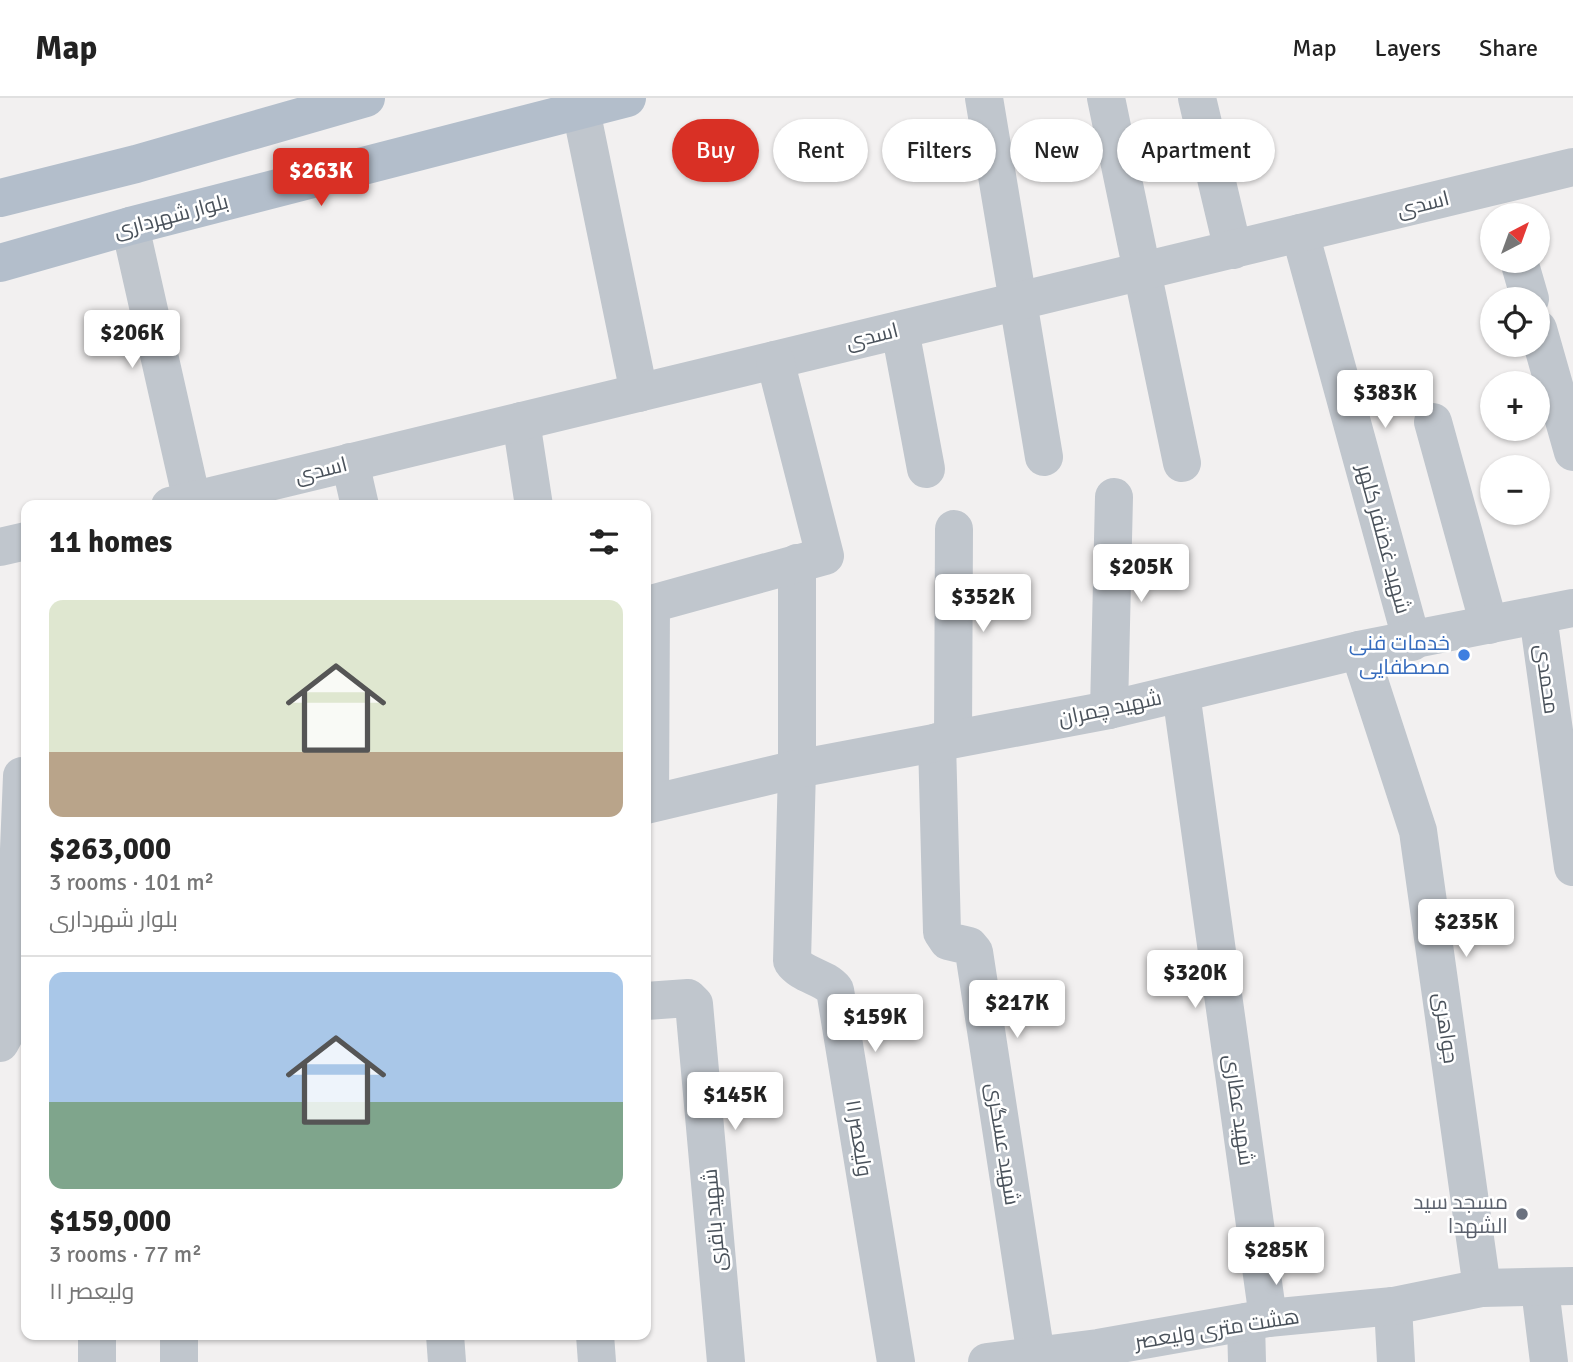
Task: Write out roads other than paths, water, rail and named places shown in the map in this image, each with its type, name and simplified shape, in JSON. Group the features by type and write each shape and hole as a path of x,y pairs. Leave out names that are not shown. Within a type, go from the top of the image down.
{"main road":[{"path":"0,198 136,164 366,98"},
{"name":"بلوار شهرداری","path":"0,263 130,226 627,98"}],"street":[{"path":"985,98 1044,457"},
{"path":"1106,98 1182,463"},
{"path":"1197,98 1233,250"},
{"path":"581,110 639,393"},
{"name":"اسدی","path":"213,500 234,498 350,462 1300,233 1502,200 1573,167"},
{"path":"130,226 180,500"},
{"name":"شهید غضنفر کلهر","path":"1300,233 1412,642"},
{"path":"900,330 926,469"},
{"path":"1546,357 1573,452"},
{"path":"651,654 652,604 825,556 775,360"},
{"path":"521,421 533,500"},
{"path":"1433,422 1489,625"},
{"path":"350,462 359,500"},
{"path":"1109,710 1114,496"},
{"path":"945,740 954,528"},
{"path":"0,547 21,542"},
{"path":"797,563 797,769"},
{"name":"شهید چمران","path":"651,803 797,769 1109,710 1359,650 1412,642 1555,612"},
{"name":"محمدی","path":"1555,612 1573,867"},
{"name":"جواهری","path":"1359,650 1418,831 1482,1288"},
{"name":"شهید عطاری","path":"1181,694 1257,1320 1247,1362"},
{"name":"شهید عسگری","path":"945,740 942,932 948,941 968,946 974,953 1035,1356"},
{"name":"ولیعصر ۱۱","path":"797,769 792,961 799,969 828,983 835,990 896,1362"},
{"path":"0,1043 6,1032 21,796"},
{"name":"شهید باقری","path":"651,1000 688,998 694,1004 726,1362"},
{"path":"1549,1362 1557,1287"},
{"name":"هشت متری ولیعصر","path":"987,1362 1035,1356 1098,1355 1257,1320 1393,1306 1482,1288 1557,1287"},
{"path":"1393,1306 1396,1362"},
{"path":"97,1340 97,1362"},
{"path":"179,1340 179,1362"},
{"path":"445,1340 447,1362"},
{"path":"595,1340 597,1362"}],"place":[{"name":"خدمات فنی مصطفایی","path":"1464,655"},
{"name":"مسجد سید الشهدا","path":"1522,1214"}]}
